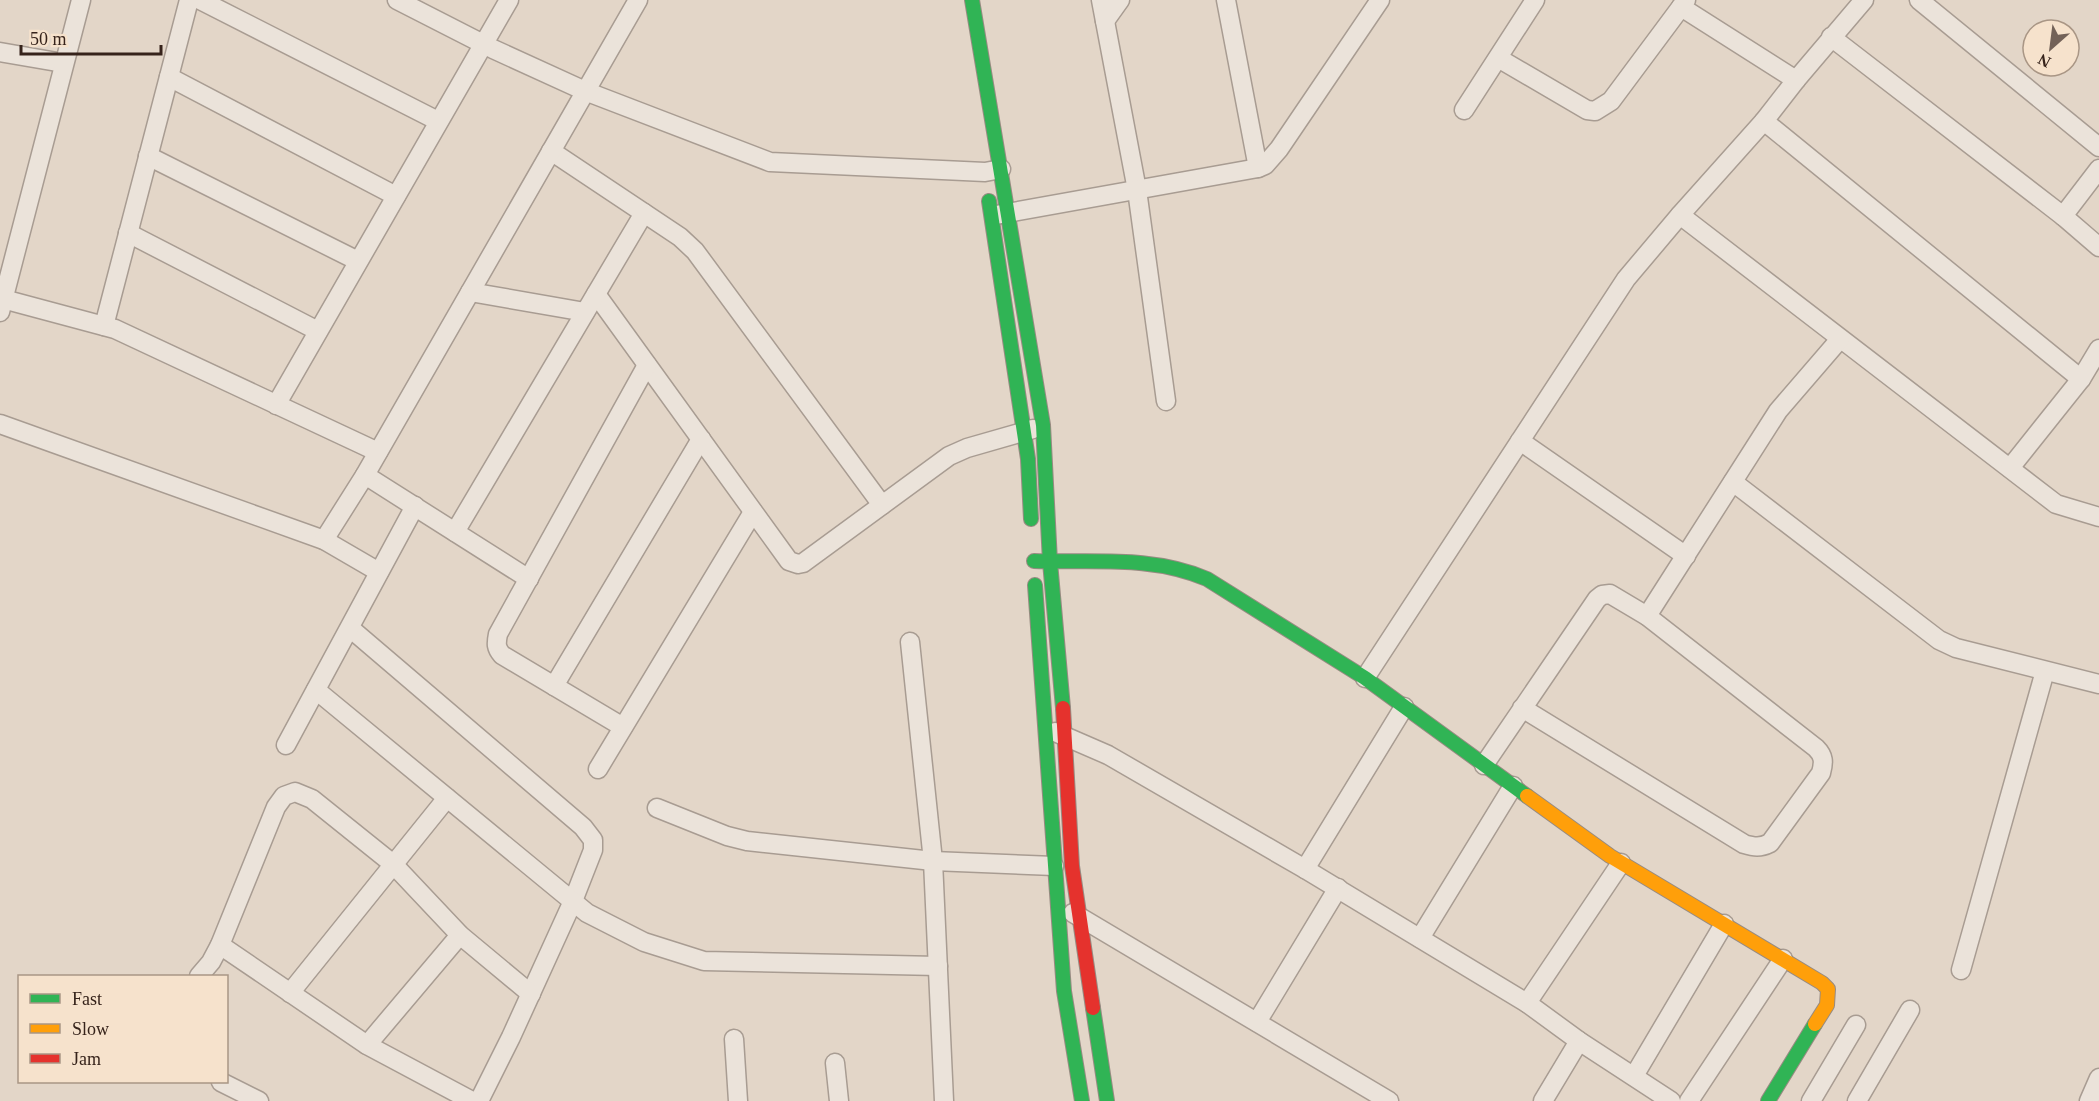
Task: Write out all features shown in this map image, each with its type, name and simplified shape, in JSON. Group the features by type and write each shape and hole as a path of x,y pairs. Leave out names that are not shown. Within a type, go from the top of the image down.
{"street":[{"path":"81,0 2,305 115,329 378,452"},
{"path":"104,326 189,0"},
{"path":"200,0 438,121"},
{"path":"276,405 509,0"},
{"path":"324,540 378,452 638,0"},
{"path":"972,0 989,165 1044,430 1050,562 1065,735 1072,866 1107,1101"},
{"path":"1101,0 1137,190 1166,401"},
{"path":"1105,21 1120,0"},
{"path":"1226,0 1258,168"},
{"path":"1000,215 1266,165 1380,0"},
{"path":"1464,110 1535,0"},
{"path":"1365,678 1626,279 1764,121 1864,0"},
{"path":"1919,0 2099,147"},
{"path":"405,2 483,44 585,91 770,162 989,165"},
{"path":"1498,58 1587,110 1595,111 1611,101 1683,3 1796,80"},
{"path":"1832,37 2099,246"},
{"path":"0,52 63,63"},
{"path":"169,77 396,196"},
{"path":"1764,121 2081,379"},
{"path":"551,152 644,213 695,251 882,505"},
{"path":"148,156 358,261"},
{"path":"2063,216 2099,169"},
{"path":"455,532 644,213"},
{"path":"1000,215 1028,459 1044,729 1065,997 1082,1101"},
{"path":"1680,215 2056,504 2099,517"},
{"path":"128,233 318,331"},
{"path":"470,292 585,312"},
{"path":"596,294 789,561 798,564 803,563 959,451 1044,430"},
{"path":"1647,616 1785,403 1840,339"},
{"path":"2010,468 2081,379 2099,349"},
{"path":"623,727 502,655 496,643 498,634 647,365"},
{"path":"0,424 324,540 380,572"},
{"path":"554,686 701,439"},
{"path":"1520,441 1686,556"},
{"path":"365,474 529,579"},
{"path":"1733,482 1939,640 1956,648 2099,684"},
{"path":"286,745 415,506"},
{"path":"598,769 753,512"},
{"path":"1033,549 1050,562 1149,564 1197,573 1365,678 1621,863 1822,983 1828,989 1827,1005 1768,1101"},
{"path":"1484,765 1522,708 1597,599 1602,595 1610,594 1647,616 1822,754 1824,764 1821,773 1770,843 1762,847 1744,844 1522,708"},
{"path":"350,628 583,827 593,840 593,850 573,901 479,1101"},
{"path":"910,642 933,861 944,1101"},
{"path":"1961,969 2045,671"},
{"path":"316,690 587,913 644,942 705,961 938,966"},
{"path":"1305,869 1404,707"},
{"path":"1044,729 1065,735 1108,755 1338,888 1527,1003 1579,1041 1671,1101"},
{"path":"1420,938 1513,786"},
{"path":"200,975 211,962 220,945 276,807 284,796 295,792 312,800 393,864 460,935 531,994"},
{"path":"290,993 447,798"},
{"path":"657,808 736,839 933,861 1054,867"},
{"path":"1527,1003 1621,863"},
{"path":"1257,1022 1338,888"},
{"path":"1058,904 1389,1101"},
{"path":"1634,1076 1724,924"},
{"path":"367,1045 460,935"},
{"path":"220,945 367,1045 472,1101"},
{"path":"1689,1101 1783,960"},
{"path":"1857,1101 1910,1010"},
{"path":"1811,1101 1856,1025"},
{"path":"734,1039 738,1101"},
{"path":"1543,1101 1579,1041"},
{"path":"835,1063 839,1101"},
{"path":"2089,1101 2099,1078"},
{"path":"224,1083 259,1101"}],"traffic: fast":[{"path":"972,0 1043,425 1050,562 1063,708"},
{"path":"989,201 1028,459 1031,519"},
{"path":"1034,561 1143,563 1186,571 1207,579 1365,678 1527,796"},
{"path":"1035,585 1064,991 1082,1101"},
{"path":"1093,1008 1107,1101"},
{"path":"1768,1101 1815,1024"}],"traffic: slow":[{"path":"1527,796 1610,856 1822,983 1828,989 1827,1005 1815,1024"}],"traffic: jam":[{"path":"1063,708 1072,866 1093,1008"}]}
